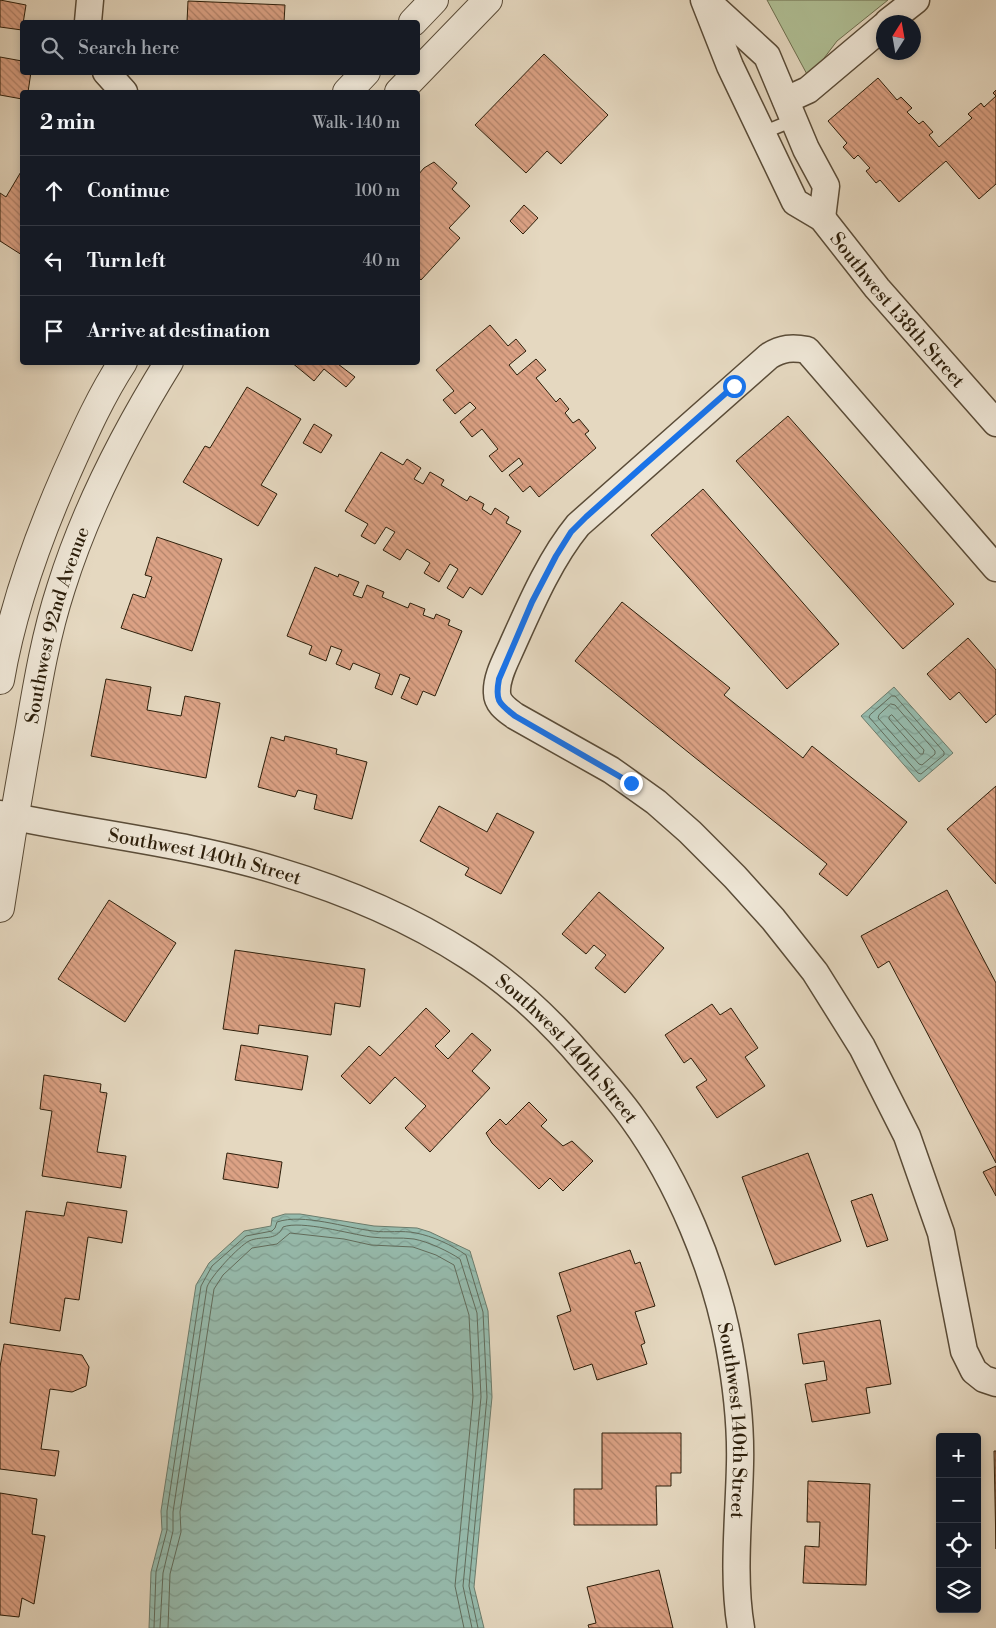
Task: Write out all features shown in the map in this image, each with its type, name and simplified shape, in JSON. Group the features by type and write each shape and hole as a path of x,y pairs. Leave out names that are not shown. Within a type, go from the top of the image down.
{"street":[{"path":"88,20 90,0"},
{"path":"415,20 434,0"},
{"path":"420,70 488,0"},
{"name":"Southwest 138th Street","path":"705,0 767,56 806,149 826,186 822,218"},
{"name":"Southwest 138th Street","path":"705,0 730,66 795,202 822,218 877,288 996,423"},
{"path":"897,15 916,0"},
{"path":"790,110 808,90 876,33"},
{"path":"109,75 122,90"},
{"path":"350,90 363,75"},
{"path":"401,90 415,75"},
{"path":"996,568 807,350 786,348 778,350 769,356 578,524 560,550 532,602 504,664 496,692 502,706 515,716 611,770 663,808 735,877 773,918 815,972 862,1047 907,1136 941,1233 964,1351 974,1371 984,1379 996,1383"},
{"name":"Southwest 92nd Avenue","path":"0,680 5,648 22,591 50,512 82,437 121,365"},
{"name":"Southwest 92nd Avenue","path":"0,908 7,815 44,649 61,588 84,524 113,460 167,365"},
{"name":"Southwest 140th Street","path":"7,815 240,860 344,892 410,922 469,956 541,1013 580,1055 617,1097 650,1143 692,1228 710,1272 730,1349 738,1421 740,1460 737,1596 740,1628"}],"lane":[{"path":"762,133 790,110"}],"shaded area":[{"path":"767,0 888,0 837,41 809,78"}],"water":[{"path":"894,687 953,753 919,782 861,716"},
{"path":"285,1214 300,1214 374,1226 417,1228 430,1232 470,1251 488,1311 492,1397 474,1587 484,1628 149,1628 151,1572 162,1530 161,1511 196,1285 209,1263 244,1231 271,1226 272,1218"}],"building":[{"path":"0,0 26,5 24,20 20,20 20,30 0,27"},
{"path":"188,1 285,5 284,20 187,20"},
{"path":"544,54 608,115 561,164 547,151 526,173 475,125"},
{"path":"0,57 20,61 20,75 31,75 28,90 20,90 20,99 0,95"},
{"path":"878,78 897,100 901,97 912,108 907,112 919,124 923,121 933,132 929,135 939,147 972,118 968,114 981,103 984,107 996,96 996,184 979,199 946,161 899,202 880,180 876,183 866,171 870,168 858,155 854,159 843,147 847,143 828,121"},
{"path":"434,162 457,183 452,189 470,206 449,228 460,238 421,280 420,173"},
{"path":"20,173 20,254 0,241 0,193 6,197"},
{"path":"524,205 538,218 523,234 510,221"},
{"path":"490,325 508,346 516,339 526,351 509,365 517,375 536,359 546,370 536,378 556,402 560,398 569,409 565,413 573,423 579,419 589,431 585,434 596,448 539,497 530,486 523,492 509,475 523,464 519,458 502,472 489,456 498,449 482,429 472,437 460,422 476,408 470,402 455,414 443,400 454,391 436,370"},
{"path":"295,365 339,365 355,377 346,387 324,369 314,381"},
{"path":"247,387 301,419 261,485 277,494 258,526 183,482 205,446 210,448"},
{"path":"788,416 954,604 903,649 736,461"},
{"path":"314,424 332,435 321,453 303,443"},
{"path":"381,452 403,465 407,459 421,468 414,479 423,484 430,472 444,480 441,485 467,501 470,496 484,504 482,509 491,515 495,508 509,517 506,523 521,531 482,595 470,587 463,598 447,588 458,569 450,564 439,582 424,573 430,563 407,549 400,560 383,550 395,532 386,527 375,544 361,536 368,524 345,511"},
{"path":"703,489 839,644 787,689 651,535"},
{"path":"157,537 222,559 192,651 121,628 133,594 145,598 152,577 145,575"},
{"path":"315,567 338,577 339,574 359,582 353,595 362,598 367,585 384,592 382,597 408,608 410,603 425,609 423,615 434,619 436,614 450,620 448,625 462,631 435,696 423,691 417,705 401,698 410,678 400,674 392,695 375,688 380,674 353,663 350,670 336,664 342,650 331,646 326,661 309,654 312,646 287,636"},
{"path":"622,602 730,688 724,695 803,758 812,746 907,822 847,896 819,874 827,864 575,661"},
{"path":"968,638 996,670 996,714 986,723 959,692 950,700 927,674"},
{"path":"106,679 151,687 147,710 181,716 185,696 220,703 206,778 91,756"},
{"path":"285,736 337,749 336,754 367,762 352,819 314,809 317,795 298,790 295,797 258,787 271,737 284,741"},
{"path":"996,786 996,884 947,829"},
{"path":"439,806 487,832 497,813 534,832 501,894 465,875 469,868 420,841"},
{"path":"947,890 996,983 996,1163 889,961 878,968 861,936"},
{"path":"599,892 664,948 625,993 595,968 606,955 594,945 586,954 562,934"},
{"path":"109,900 176,943 125,1022 58,979"},
{"path":"235,950 365,969 360,1007 335,1003 331,1035 259,1025 258,1034 223,1029"},
{"path":"712,1004 720,1015 731,1008 758,1048 745,1057 765,1086 717,1118 696,1087 707,1080 691,1058 684,1063 665,1035"},
{"path":"426,1008 450,1031 435,1046 448,1059 472,1033 491,1050 472,1071 490,1088 430,1152 405,1128 426,1106 395,1077 370,1104 341,1076 369,1046 380,1056"},
{"path":"241,1045 308,1056 302,1090 235,1080"},
{"path":"44,1075 101,1084 100,1092 107,1093 97,1152 126,1156 121,1188 42,1176 52,1111 40,1109"},
{"path":"529,1102 547,1120 541,1126 563,1146 572,1141 593,1161 563,1191 550,1178 539,1189 492,1143 486,1133 500,1119 506,1125"},
{"path":"227,1153 282,1162 278,1188 223,1179"},
{"path":"808,1153 841,1241 775,1265 742,1177"},
{"path":"996,1166 996,1196 983,1172"},
{"path":"872,1194 888,1240 867,1247 851,1201"},
{"path":"67,1202 127,1211 122,1243 88,1237 79,1300 65,1298 60,1331 10,1323 26,1211 64,1216"},
{"path":"630,1250 635,1264 640,1262 655,1306 635,1312 645,1343 641,1345 647,1364 597,1380 592,1364 574,1370 557,1316 571,1311 559,1273"},
{"path":"880,1320 891,1384 866,1388 870,1413 812,1422 805,1384 827,1380 824,1361 803,1364 798,1334"},
{"path":"4,1344 82,1355 89,1367 86,1386 72,1392 50,1389 41,1449 59,1451 55,1476 0,1469 0,1367"},
{"path":"602,1433 681,1433 681,1473 671,1473 671,1486 656,1486 657,1525 574,1525 574,1489 602,1489"},
{"path":"994,1451 996,1451 996,1549"},
{"path":"808,1481 870,1484 866,1585 803,1583 805,1546 819,1547 820,1522 807,1522"},
{"path":"0,1493 37,1499 32,1534 45,1536 34,1604 22,1598 19,1617 0,1615"},
{"path":"659,1570 673,1628 589,1628 588,1625 596,1623 587,1587"}],"route":[{"path":"631,783 515,716 502,706 496,692 499,679 532,602 571,532 734,386"}]}
